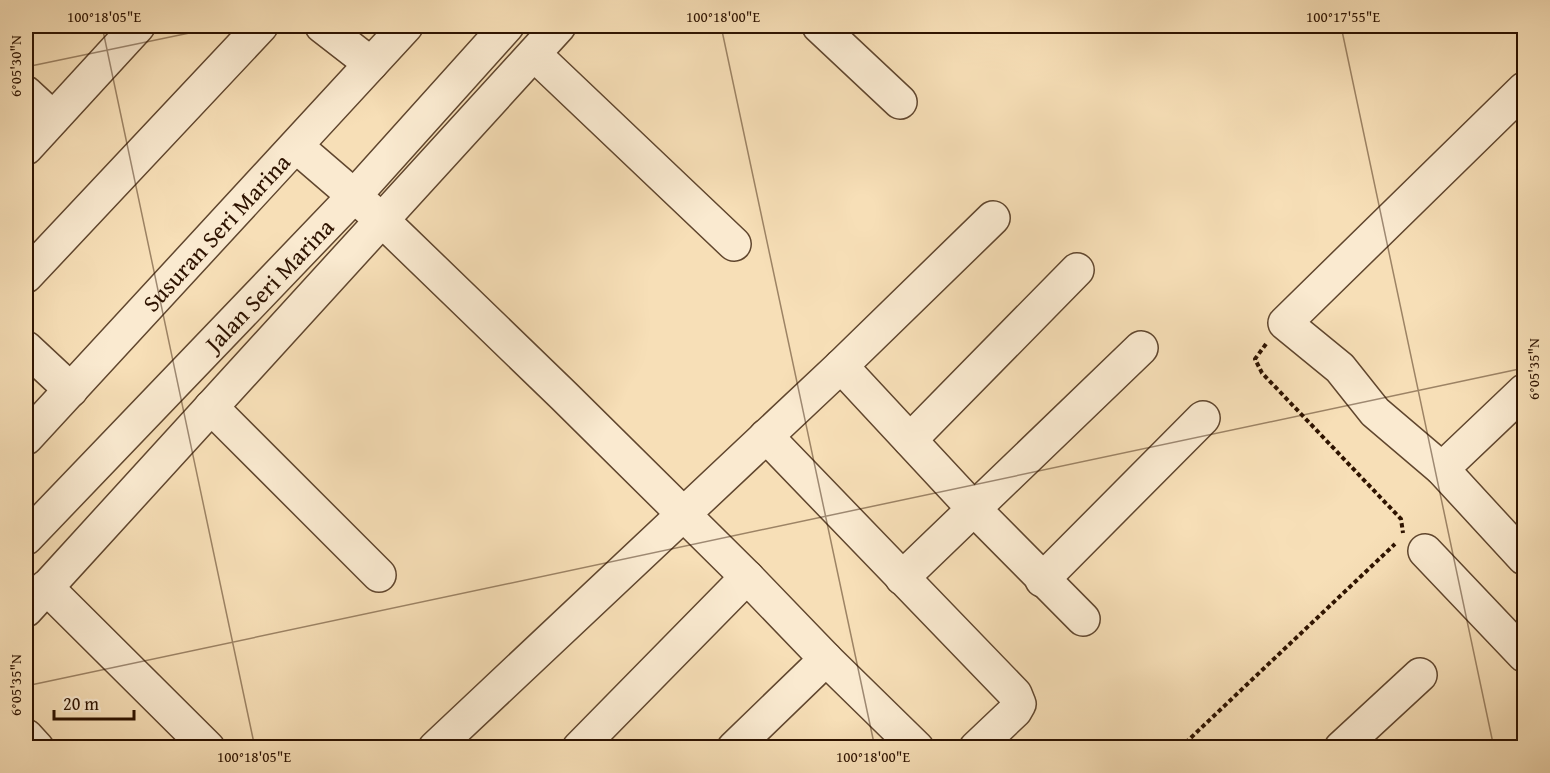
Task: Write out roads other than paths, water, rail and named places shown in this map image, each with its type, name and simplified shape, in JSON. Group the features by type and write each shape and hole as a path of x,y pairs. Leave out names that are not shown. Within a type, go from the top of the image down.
{"street":[{"path":"26,276 261,26"},
{"path":"322,26 371,64"},
{"name":"Susuran Seri Marina","path":"26,438 406,26"},
{"name":"Jalan Seri Marina","path":"26,538 355,195 507,26"},
{"path":"208,747 36,598 559,26"},
{"path":"819,26 900,102"},
{"path":"26,148 126,30"},
{"path":"534,54 734,244"},
{"path":"1524,89 1285,323 1340,368 1375,412 1442,469 1524,558"},
{"path":"26,93 53,118"},
{"path":"296,146 382,220 747,577 826,659 917,747"},
{"path":"435,747 841,366 993,219"},
{"path":"910,440 1077,270"},
{"path":"26,348 71,390"},
{"path":"902,578 1141,348"},
{"path":"841,366 973,508 1083,619"},
{"path":"1442,469 1524,391"},
{"path":"211,407 379,575"},
{"path":"1042,580 1203,418"},
{"path":"766,436 1004,682 1018,701 1015,711 976,747"},
{"path":"1425,551 1524,655"},
{"path":"579,747 747,577"},
{"path":"734,747 826,659"},
{"path":"1341,747 1420,675"},
{"path":"26,736 37,747"}]}
